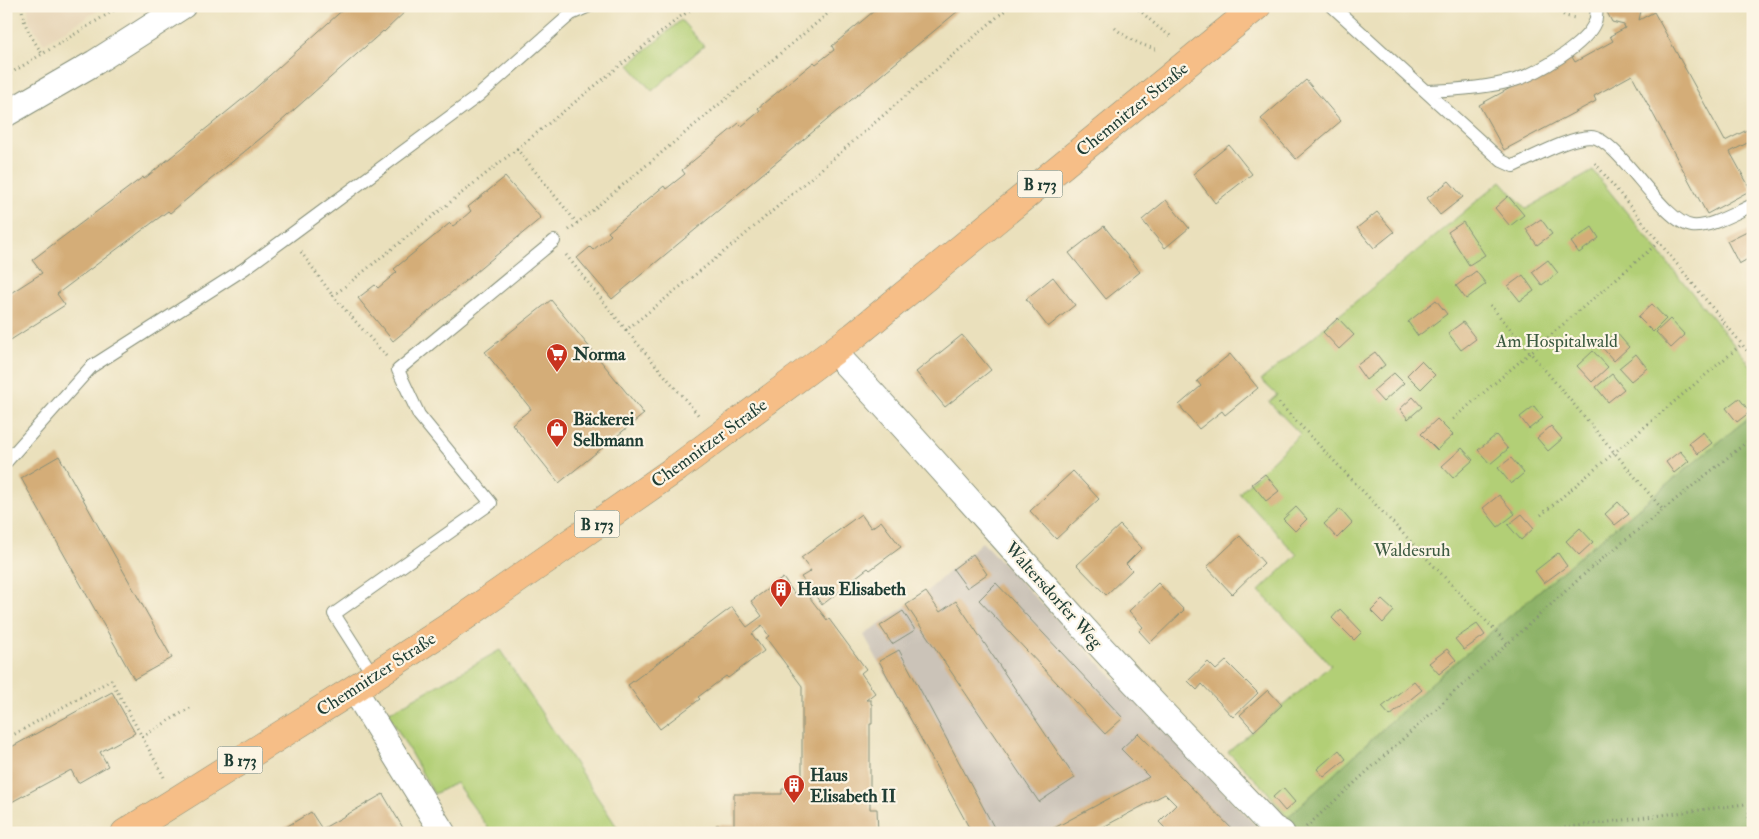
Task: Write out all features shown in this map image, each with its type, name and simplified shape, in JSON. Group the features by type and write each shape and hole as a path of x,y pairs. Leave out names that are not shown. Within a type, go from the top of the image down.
{"main road":[{"name":"Chemnitzer Straße","path":"126,833 464,617 550,558 718,437 854,336 1257,6"}],"street":[{"path":"6,114 94,63 183,6"},
{"name":"Waltersdorfer Weg","path":"833,350 1136,685 1273,828 1282,833"},
{"path":"364,682 443,833"}],"lane":[{"path":"6,462 91,367 244,269 478,96 571,14 589,6"},
{"path":"1332,6 1502,161 1513,166 1578,138 1594,137 1609,146 1674,217 1691,226 1707,225 1753,205"},
{"path":"1427,91 1470,88 1516,79 1537,70 1565,54 1583,39 1595,21 1597,6"},
{"path":"364,682 334,614 491,503 419,415 398,370 554,241"}],"path":[{"path":"22,6 22,14 27,30 43,55"},
{"path":"6,76 121,6"},
{"path":"333,296 696,6"},
{"path":"718,437 626,330 554,241 577,224 838,6"},
{"path":"626,330 740,239 1010,6"},
{"path":"1135,6 1172,37"},
{"path":"1551,6 1565,16 1595,21"},
{"path":"1115,28 1147,47 1159,50"},
{"path":"1578,138 1598,167 1753,358"},
{"path":"517,149 577,224"},
{"path":"289,236 333,296 398,370"},
{"path":"1453,419 1659,242"},
{"path":"1490,305 1663,510"},
{"path":"1541,515 1742,344"},
{"path":"1279,403 1508,644"},
{"path":"1300,833 1592,568 1753,437"},
{"path":"6,739 111,680 176,800"},
{"path":"142,737 190,708"},
{"path":"1748,833 1753,744"},
{"path":"1525,833 1751,804"}],"shaded area":[{"path":"28,6 105,6 44,43 29,21"},
{"path":"982,542 1263,833 1170,833 1159,822 1176,805 1164,794 1092,833 972,833 864,635 926,592"}],"green space":[{"path":"681,20 704,46 652,91 629,65"},
{"path":"1593,171 1753,368 1753,414 1579,557 1435,680 1287,818 1266,790 1228,752 1331,665 1259,591 1297,555 1239,493 1300,434 1269,402 1277,395 1261,380 1501,181 1526,209"},
{"path":"1753,414 1753,833 1277,833 1287,818 1435,680 1579,557"},
{"path":"500,650 621,833 492,833 456,783 434,794 388,713"}],"building":[{"path":"347,6 411,6 384,32 278,124 170,213 168,211 57,294 65,305 6,343 6,296 42,273 32,260 143,177 144,179 250,93"},
{"path":"880,6 964,6 612,299 577,258 590,247 593,250 611,235 608,232 664,186 666,189 685,174 682,170 739,123 742,126 760,111 758,108 814,62 816,64 834,50 832,46"},
{"path":"1604,6 1642,6 1639,20 1654,12 1725,141 1753,127 1753,140 1730,152 1751,190 1707,214 1632,75 1594,96 1596,101 1504,150 1479,105 1571,55 1575,62 1613,41 1610,36 1625,28 1624,25 1612,22"},
{"path":"1306,80 1341,121 1296,159 1261,119"},
{"path":"1229,145 1252,174 1215,203 1193,174"},
{"path":"505,177 541,218 393,341 358,298 375,285 378,288 397,272 394,269 450,223 453,226 462,219 471,211 468,207"},
{"path":"1449,181 1463,197 1440,215 1427,198"},
{"path":"1508,196 1524,215 1510,226 1495,208"},
{"path":"1166,200 1189,228 1165,248 1142,220"},
{"path":"1377,212 1394,232 1374,248 1357,228"},
{"path":"1541,219 1552,234 1537,245 1526,229"},
{"path":"1463,222 1485,255 1469,265 1448,232"},
{"path":"1104,226 1140,272 1106,299 1069,253"},
{"path":"1592,227 1599,238 1579,253 1571,242"},
{"path":"1753,228 1753,256 1739,264 1727,241"},
{"path":"1548,260 1558,273 1542,285 1532,272"},
{"path":"1476,271 1486,284 1466,299 1456,286"},
{"path":"1523,275 1534,291 1520,301 1508,286"},
{"path":"1053,277 1075,305 1048,327 1026,299"},
{"name":"Norma","path":"551,300 644,414 559,483 512,424 531,409 485,352"},
{"path":"1436,300 1447,314 1418,336 1408,322"},
{"path":"1652,304 1666,319 1653,332 1638,317"},
{"path":"1338,318 1354,335 1339,349 1323,332"},
{"path":"1670,319 1685,335 1671,348 1656,332"},
{"path":"1463,322 1476,339 1461,350 1448,333"},
{"path":"1616,332 1629,347 1614,361 1600,345"},
{"path":"962,335 991,370 945,407 916,372"},
{"path":"1593,351 1608,367 1592,382 1577,366"},
{"path":"1375,352 1385,365 1366,380 1356,366"},
{"path":"1230,354 1258,388 1225,415 1222,411 1199,429 1179,405 1201,386 1197,381"},
{"path":"1636,354 1647,368 1631,381 1619,368"},
{"path":"1421,361 1435,375 1421,389 1407,375"},
{"path":"1394,373 1404,383 1383,402 1373,391"},
{"path":"1612,374 1624,389 1608,402 1596,387"},
{"path":"1413,397 1422,407 1408,419 1400,409"},
{"path":"1739,398 1750,412 1737,422 1726,408"},
{"path":"1534,406 1543,418 1529,429 1520,417"},
{"path":"1437,419 1453,435 1437,450 1421,434"},
{"path":"1551,426 1562,439 1548,451 1537,438"},
{"path":"1703,432 1712,443 1698,454 1689,443"},
{"path":"1496,435 1508,449 1490,464 1478,450"},
{"path":"1462,448 1473,460 1453,478 1442,466"},
{"path":"1680,451 1689,461 1674,473 1666,462"},
{"path":"59,456 172,658 134,679 21,478"},
{"path":"1511,458 1524,473 1511,484 1498,468"},
{"path":"1073,471 1099,499 1056,539 1030,511"},
{"path":"1265,474 1279,491 1266,501 1252,484"},
{"path":"1499,495 1515,514 1498,527 1483,508"},
{"path":"1618,502 1629,514 1615,525 1605,514"},
{"path":"1296,507 1307,519 1295,531 1283,519"},
{"path":"1340,509 1352,523 1337,538 1324,524"},
{"path":"861,514 871,528 881,521 901,547 870,570 868,568 822,605 815,595 810,598 827,620 829,619 866,669 861,673 875,693 866,700 871,700 872,704 872,724 870,724 870,809 877,809 878,833 716,833 716,825 734,825 734,794 782,794 782,789 802,789 802,686 766,638 769,636 762,626 752,634 764,651 728,678 726,676 698,697 700,699 660,729 628,685 732,607 747,627 762,616 751,601 783,578 797,597 809,588 801,577 811,571 801,558"},
{"path":"1522,514 1534,528 1521,540 1508,525"},
{"path":"1120,525 1142,548 1126,564 1132,570 1106,595 1077,565"},
{"path":"1580,528 1593,542 1579,555 1566,541"},
{"path":"1240,536 1264,563 1232,594 1207,567"},
{"path":"1558,553 1567,566 1544,583 1535,571"},
{"path":"973,554 987,574 967,588 953,569"},
{"path":"996,583 1123,718 1105,734 979,600"},
{"path":"1158,583 1184,610 1150,643 1139,631 1143,627 1129,611"},
{"path":"926,592 940,612 956,601 1075,778 1039,802 906,605"},
{"path":"1382,600 1394,611 1383,623 1371,611"},
{"path":"1340,609 1362,632 1354,640 1332,618"},
{"path":"903,611 915,630 892,644 880,626"},
{"path":"1477,624 1485,635 1464,650 1455,639"},
{"path":"1447,649 1456,660 1439,674 1429,663"},
{"path":"899,650 997,833 972,833 879,661"},
{"path":"1226,661 1258,693 1233,717 1202,684 1197,690 1188,681 1208,662 1216,670"},
{"path":"1414,681 1422,690 1390,716 1382,707"},
{"path":"1268,690 1282,705 1254,731 1240,715"},
{"path":"112,692 135,733 100,752 108,766 78,783 71,770 6,805 6,750"},
{"path":"1138,733 1236,833 1170,833 1159,822 1176,805 1165,794 1092,833 1045,833 1149,777 1121,749"},
{"path":"1339,750 1346,759 1324,777 1317,769"},
{"path":"1283,788 1295,802 1285,811 1273,797"},
{"path":"383,794 406,833 276,833 311,812 322,829"}],"place":[{"name":"Norma","path":"557,373"},
{"name":"Bäckerei Selbmann","path":"557,448"},
{"name":"Haus Elisabeth","path":"781,608"},
{"name":"Haus Elisabeth II","path":"794,804"}],"park label":[{"name":"Am Hospitalwald","path":"1557,341"},
{"name":"Waldesruh","path":"1412,550"}]}
